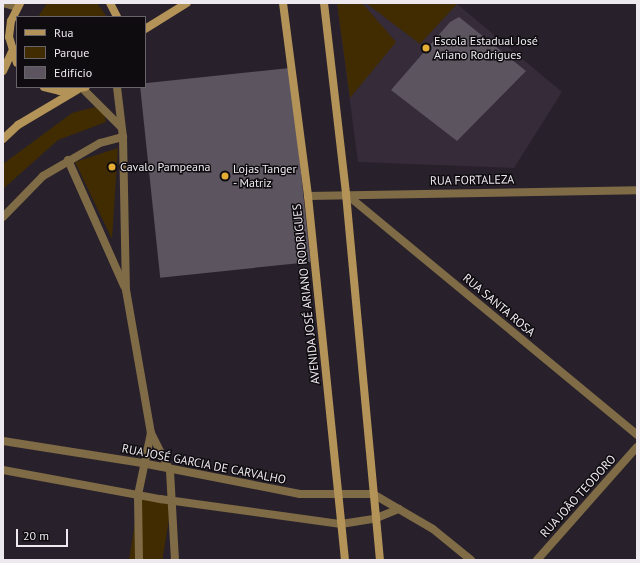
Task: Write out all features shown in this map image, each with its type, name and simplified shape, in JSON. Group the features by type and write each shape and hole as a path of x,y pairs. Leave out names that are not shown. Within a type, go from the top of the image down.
{"street":[{"path":"110,3 116,16"},
{"path":"146,28 187,3"},
{"name":"AVENIDA JOSÉ ARIANO RODRIGUES","path":"284,3 308,196 345,560"},
{"path":"324,3 346,194 374,519 380,560"},
{"path":"3,4 19,5 9,37 12,52 16,61"},
{"path":"3,71 12,52"},
{"path":"48,88 60,91 82,88"},
{"path":"82,88 121,127"},
{"path":"3,139 18,125 82,88"},
{"path":"117,88 123,137 126,290 151,432 170,471 173,501 175,560"},
{"path":"3,217 43,176 68,160 100,143 123,137"},
{"path":"68,160 126,290"},
{"name":"RUA FORTALEZA","path":"308,196 346,194 637,190"},
{"name":"RUA SANTA ROSA","path":"346,194 637,435"},
{"path":"139,560 138,495 142,463 151,432"},
{"name":"RUA JOSÉ GARCIA DE CARVALHO","path":"3,442 142,463 170,471 300,494 373,494 433,529 471,560"},
{"name":"RUA JOÃO TEODORO","path":"537,560 637,447"},
{"path":"3,470 173,501 341,524 374,519 399,509"}],"shaded area":[{"name":"Escola Estadual José Ariano Rodrigues","path":"337,3 456,3 562,92 514,168 358,162"}],"green space":[{"path":"47,3 97,3 106,16 39,16"},
{"path":"337,3 362,3 396,42 350,98"},
{"path":"366,3 456,3 457,4 420,44"},
{"path":"95,107 104,114 106,122 58,140 3,189 3,164 72,113"},
{"path":"118,148 112,239 75,162"},
{"path":"139,497 172,502 162,560 129,559"}],"building":[{"path":"459,17 526,71 457,141 391,90 450,22"},
{"name":"Lojas Tanger - Matriz","path":"290,68 310,262 160,278 140,88 146,88 146,83"}],"place":[{"name":"Escola Estadual José Ariano Rodrigues","path":"426,48"},
{"name":"Cavalo Pampeana","path":"112,167"},
{"name":"Lojas Tanger - Matriz","path":"225,176"}]}
